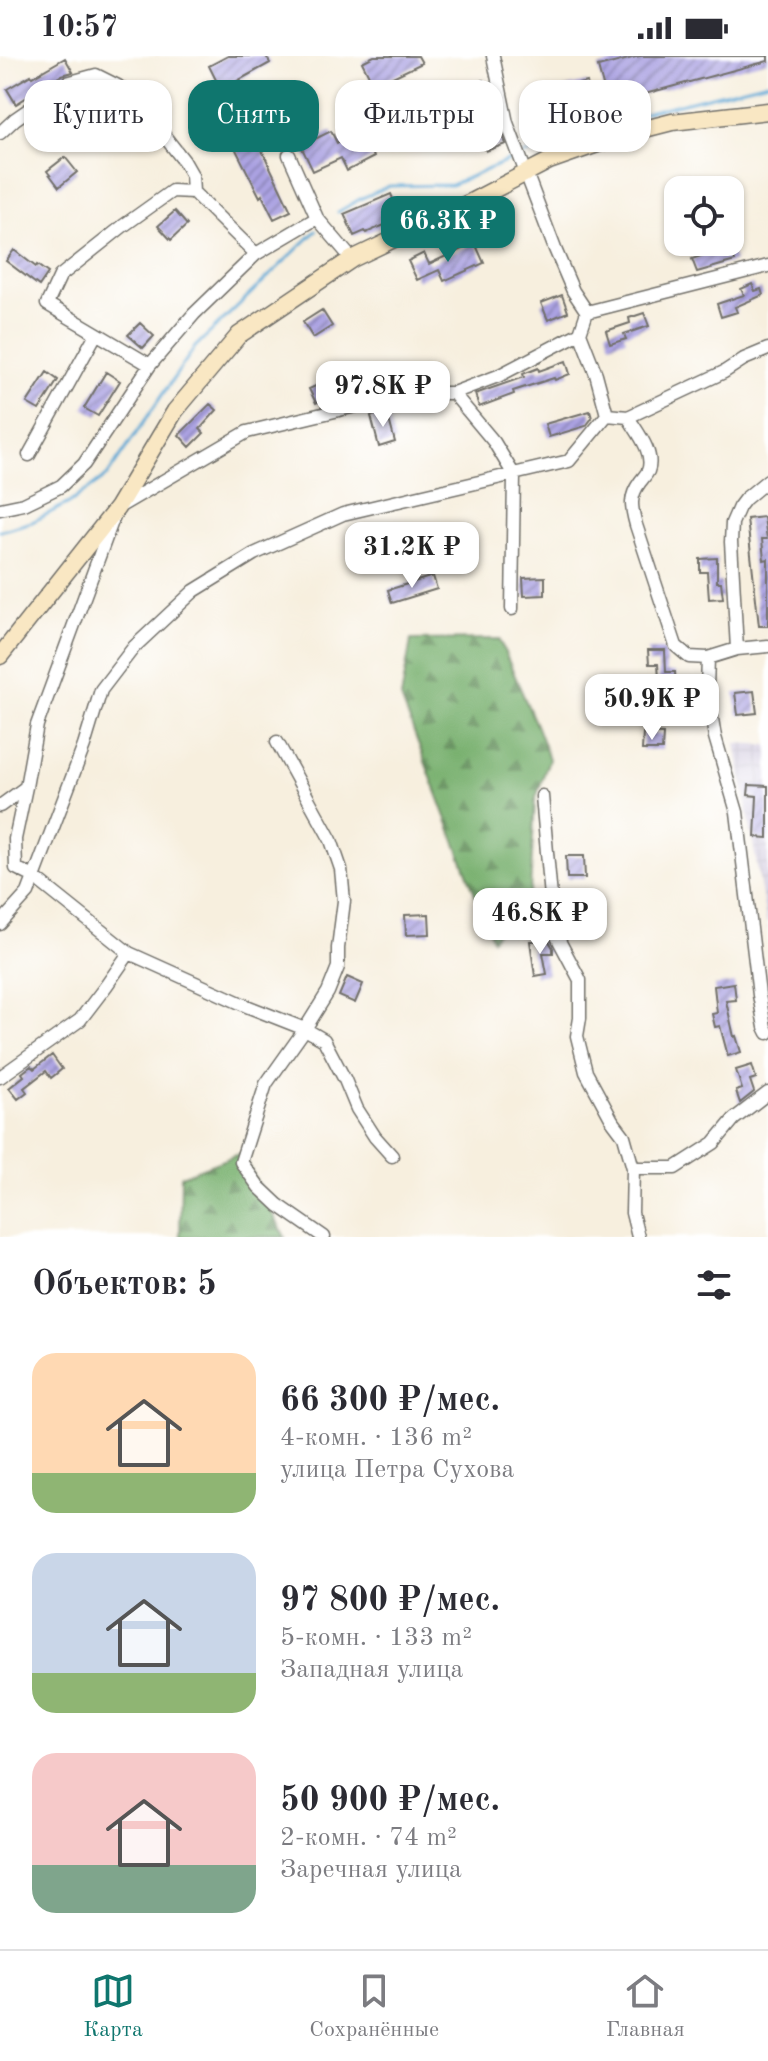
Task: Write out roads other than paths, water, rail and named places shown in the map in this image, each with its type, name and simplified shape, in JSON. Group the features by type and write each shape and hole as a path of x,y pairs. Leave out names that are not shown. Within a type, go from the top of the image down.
{"street":[{"path":"493,56 507,123 573,291 587,312"},
{"path":"0,133 67,83 96,75 118,86 140,105 184,161 192,175 193,192"},
{"path":"392,1156 357,1109 324,1040 129,953 34,877 16,868 15,839 37,725 124,494 175,411 239,335 352,259 549,161 629,133 672,122 768,111"},
{"path":"289,155 317,218 352,259"},
{"path":"150,365 47,304 60,276 172,191 193,192 256,254"},
{"path":"0,509 24,504 61,486 84,464 150,365 194,314 256,254 317,218"},
{"path":"587,312 768,266"},
{"path":"587,312 580,333 607,415"},
{"path":"0,656 117,508 247,432 410,393 453,393 498,376 580,333"},
{"path":"29,455 96,334"},
{"path":"607,415 628,417 768,349"},
{"path":"453,393 494,442 514,475 512,609"},
{"path":"0,924 28,893 84,746 101,690 134,647 194,591 254,554 343,514 569,461 607,415"},
{"path":"628,417 649,459 648,470 633,492 631,504 676,646 689,657 708,658 737,649 768,646"},
{"path":"737,649 732,523 745,499 768,480"},
{"path":"708,658 707,688 715,737 737,812 759,995 768,1033"},
{"path":"277,742 331,840 341,869 344,901 338,967 328,992 266,1084 241,1162 259,1187 278,1205 324,1237"},
{"path":"0,806 26,787"},
{"path":"542,796 554,931 580,980 577,1036 586,1072 624,1136 633,1168 632,1213 638,1237"},
{"path":"0,1077 80,1020 129,953"},
{"path":"633,1168 675,1168 714,1143 734,1119 768,1093"}],"waterway":[{"path":"651,111 768,82"},
{"path":"523,155 531,152"},
{"path":"338,212 389,186 451,185 510,160"},
{"path":"0,531 32,522 69,503 107,476 195,347 316,231"}]}
